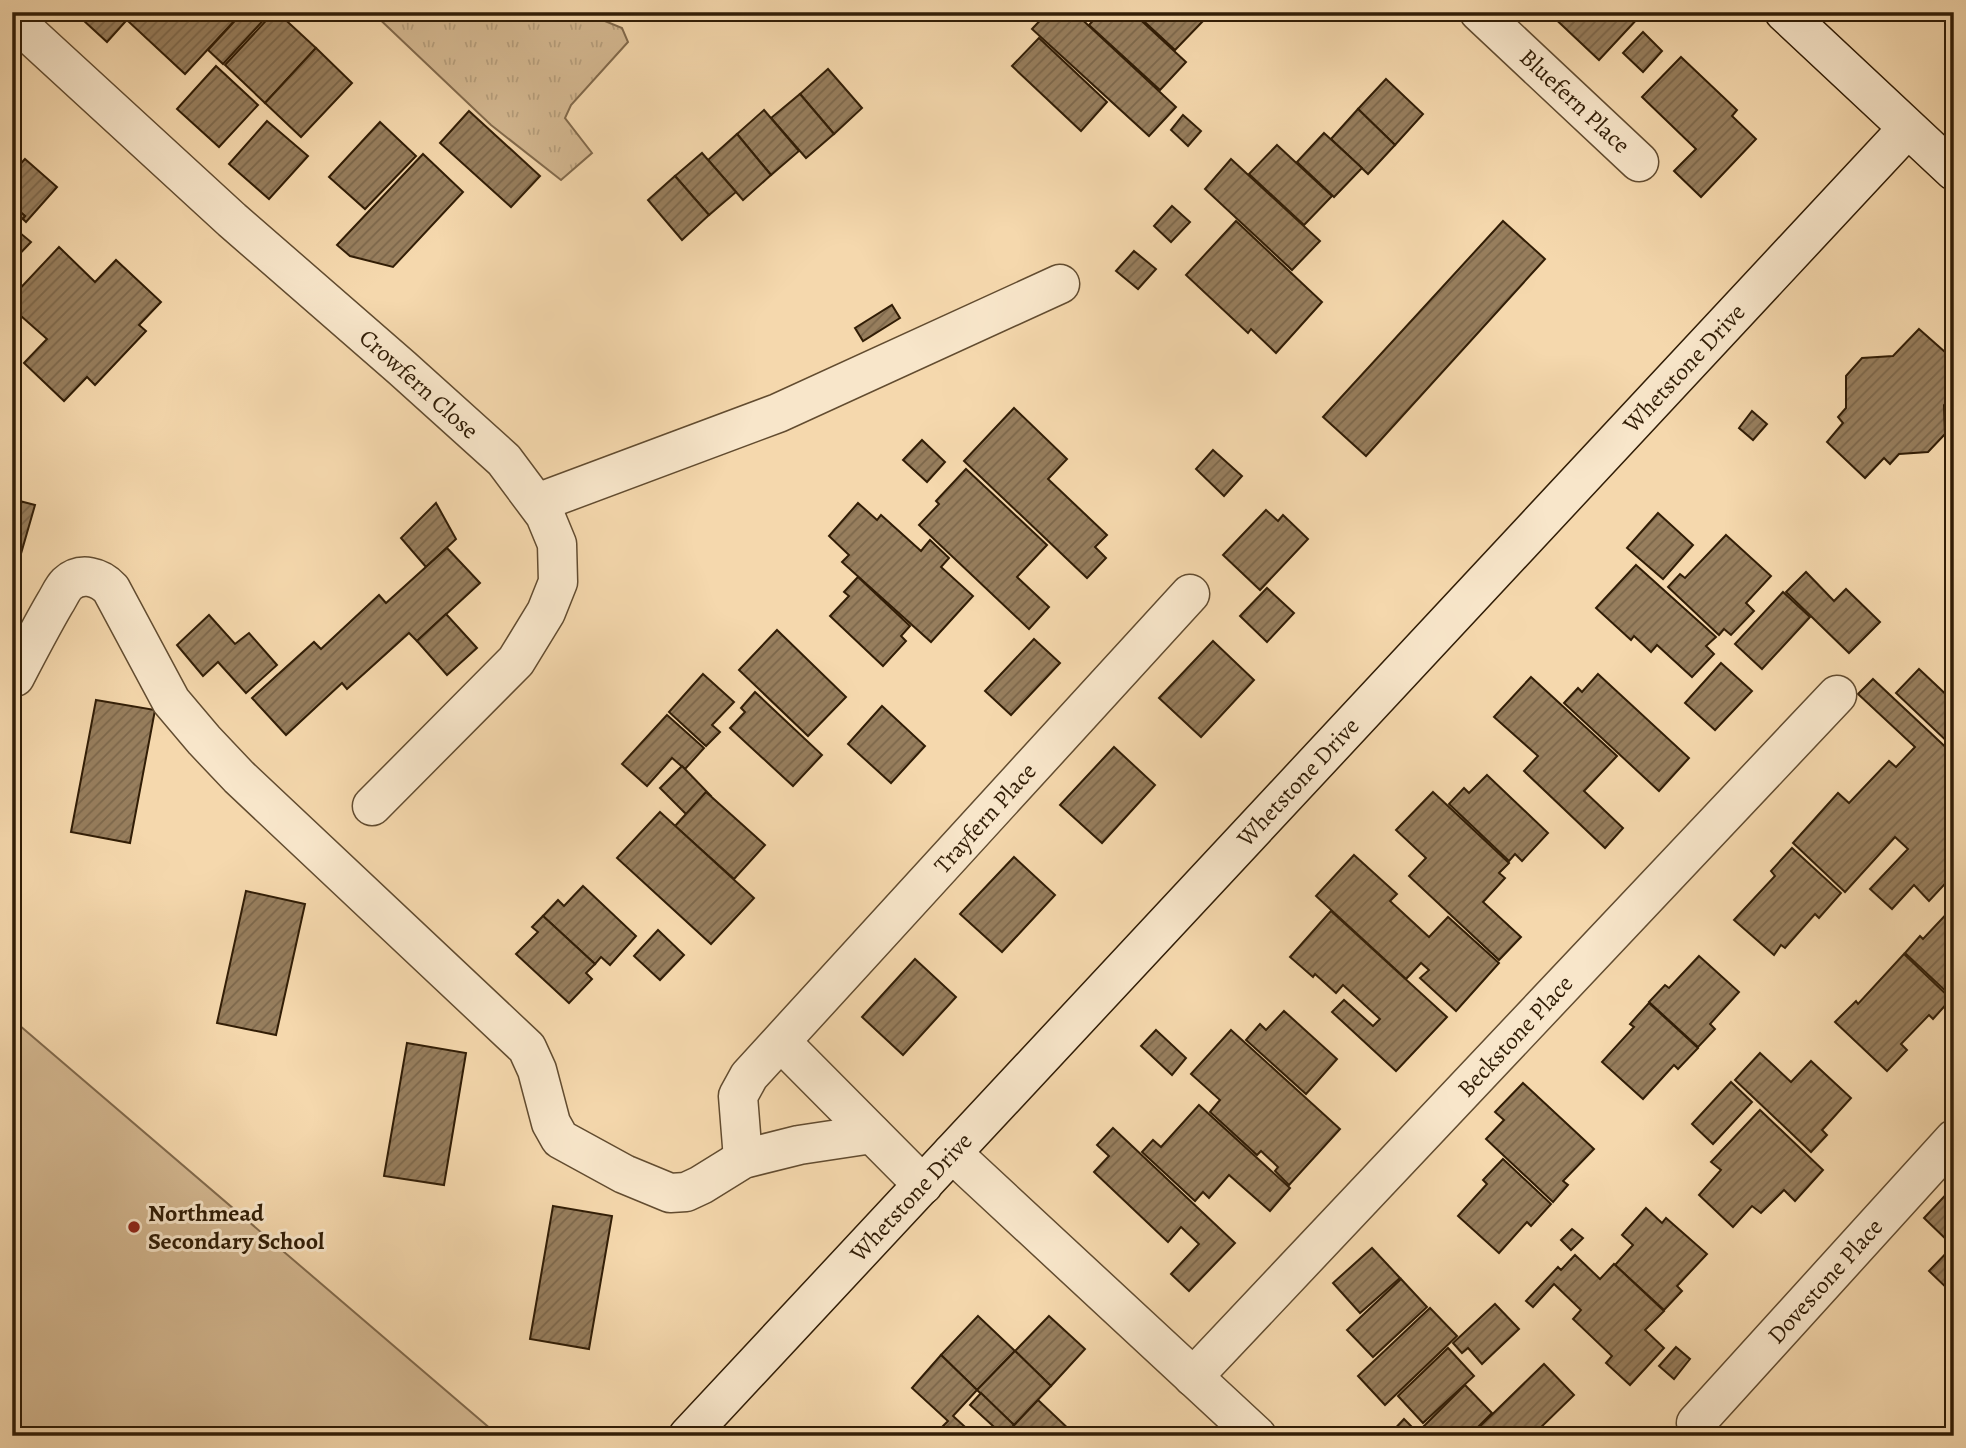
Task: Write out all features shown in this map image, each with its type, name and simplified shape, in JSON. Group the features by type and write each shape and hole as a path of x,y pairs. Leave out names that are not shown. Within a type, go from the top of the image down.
{"street":[{"name":"Bluefern Place","path":"1479,12 1639,162"},
{"path":"1783,12 1954,171"},
{"name":"Crowfern Close","path":"12,18 232,220 505,460 545,515 557,544 558,582 546,612 516,661 372,806"},
{"name":"Whetstone Drive","path":"688,1436 1908,129"},
{"path":"537,503 778,413 1060,284"},
{"path":"15,677 35,636 66,585 75,578 87,576 102,579 111,589 172,701 204,740 239,777 527,1048 537,1070 551,1124 560,1139 624,1174 670,1193 686,1192 743,1159 799,1145 872,1134"},
{"name":"Trayfern Place","path":"743,1159 738,1096 741,1087 758,1065 1190,594"},
{"name":"Beckstone Place","path":"1193,1377 1838,695"},
{"path":"781,1042 923,1185"},
{"name":"Dovestone Place","path":"1696,1423 1954,1139"},
{"path":"952,1153 1256,1436"}],"green space":[{"path":"372,12 583,12 622,28 628,42 571,105 565,118 592,153 561,180 491,125"},
{"name":"Northmead Secondary School","path":"12,1019 499,1436 12,1436"}],"building":[{"path":"91,12 134,12 107,42 83,20"},
{"path":"138,12 229,12 236,19 185,74 129,22"},
{"path":"243,12 271,12 223,64 208,50"},
{"path":"274,12 316,48 265,103 225,65"},
{"path":"1048,12 1074,12 1176,107 1149,136 1032,29"},
{"path":"1101,12 1132,12 1186,62 1160,90 1089,25"},
{"path":"1134,12 1193,12 1203,21 1175,50"},
{"path":"1548,12 1633,12 1639,17 1599,60"},
{"path":"1937,12 1954,12 1954,18 1949,23"},
{"path":"1643,32 1662,51 1643,72 1623,53"},
{"path":"1039,38 1107,102 1081,131 1012,66"},
{"path":"316,48 352,83 301,137 265,103"},
{"path":"1681,57 1737,110 1732,116 1756,139 1701,197 1674,171 1696,149 1642,97"},
{"path":"216,66 258,105 219,147 177,109"},
{"path":"828,69 862,108 834,134 800,94"},
{"path":"1386,79 1423,114 1395,145 1358,109"},
{"path":"800,94 834,134 806,158 771,118"},
{"path":"1358,109 1395,145 1368,174 1331,139"},
{"path":"764,110 799,151 771,175 737,134"},
{"path":"469,111 540,176 511,207 440,143"},
{"path":"1183,115 1201,131 1188,146 1171,130"},
{"path":"267,121 308,156 269,199 229,164"},
{"path":"380,122 416,156 365,209 329,177"},
{"path":"1324,133 1362,168 1334,197 1297,162"},
{"path":"737,134 771,175 743,200 708,160"},
{"path":"1277,145 1332,196 1304,225 1249,174"},
{"path":"702,153 736,192 709,215 675,176"},
{"path":"423,154 463,192 393,267 350,256 337,245"},
{"path":"25,159 57,187 26,222 23,219 25,216 12,205 12,173"},
{"path":"1231,159 1320,241 1292,270 1205,189"},
{"path":"675,176 709,215 682,240 648,200"},
{"path":"12,205 25,216 12,229"},
{"path":"1172,206 1190,222 1171,242 1154,226"},
{"path":"1236,221 1322,302 1276,353 1251,329 1248,333 1186,275"},
{"path":"1503,221 1545,259 1366,456 1323,417"},
{"path":"12,229 31,242 12,262"},
{"path":"59,247 95,282 116,260 161,302 139,325 146,331 95,385 87,377 64,401 24,363 47,339 12,308 12,297"},
{"path":"1134,251 1156,269 1138,289 1116,271"},
{"path":"892,305 900,318 863,341 855,328"},
{"path":"1919,329 1954,360 1954,394 1944,405 1945,434 1928,452 1899,454 1890,464 1884,458 1865,478 1827,442 1843,423 1838,417 1846,408 1846,376 1862,358 1893,356"},
{"path":"1014,408 1067,459 1048,479 1107,535 1095,547 1106,558 1087,578 964,461"},
{"path":"1752,411 1767,424 1753,440 1739,428"},
{"path":"922,440 945,462 927,482 903,460"},
{"path":"1213,450 1242,476 1224,496 1196,469"},
{"path":"966,469 1047,545 1017,577 1049,607 1029,629 919,525 939,504 936,501"},
{"path":"12,499 35,505 12,585"},
{"path":"436,503 456,539 426,567 401,538"},
{"path":"858,503 877,520 881,515 921,551 930,540 949,558 941,567 973,596 931,642 842,562 849,555 829,536"},
{"path":"1266,510 1278,521 1283,515 1308,539 1260,590 1223,555"},
{"path":"1658,513 1693,545 1663,579 1627,548"},
{"path":"1726,535 1771,576 1746,603 1754,611 1731,635 1724,629 1719,635 1668,587 1680,574 1685,578"},
{"path":"447,548 480,583 417,641 409,633 347,689 342,683 286,735 252,698 314,642 321,649 379,595 386,603"},
{"path":"1636,565 1716,637 1706,646 1714,654 1692,677 1657,645 1651,652 1634,636 1631,640 1596,608"},
{"path":"1806,572 1834,601 1846,589 1880,622 1849,653 1786,592"},
{"path":"858,577 910,626 901,636 906,641 883,666 830,616 849,596 844,592"},
{"path":"1267,588 1294,613 1267,642 1240,616"},
{"path":"1783,592 1810,617 1762,669 1735,644"},
{"path":"446,614 477,648 447,675 417,641"},
{"path":"209,615 235,644 249,633 277,665 246,693 218,662 203,676 177,645"},
{"path":"777,630 846,697 808,736 739,670"},
{"path":"1034,639 1060,663 1011,715 985,691"},
{"path":"1213,641 1254,680 1201,737 1159,698"},
{"path":"1721,663 1752,691 1715,730 1685,703"},
{"path":"1919,669 1954,702 1954,748 1896,693"},
{"path":"703,674 734,702 712,725 720,732 706,746 669,712"},
{"path":"1598,674 1689,758 1659,791 1564,703 1578,688 1582,692"},
{"path":"1531,677 1617,756 1584,791 1623,828 1605,848 1524,771 1538,756 1494,717"},
{"path":"1873,679 1954,755 1954,874 1929,901 1914,885 1892,909 1870,889 1908,849 1895,837 1845,892 1793,843 1838,793 1849,803 1889,761 1896,767 1915,747 1858,694"},
{"path":"755,692 822,755 793,786 730,728 745,712 741,708"},
{"path":"96,700 155,710 130,843 71,832"},
{"path":"882,706 925,746 891,783 848,744"},
{"path":"667,715 704,748 685,769 672,758 647,786 622,764"},
{"path":"1114,747 1155,785 1102,843 1060,805"},
{"path":"682,766 711,796 690,818 660,788"},
{"path":"1487,775 1548,833 1522,861 1515,854 1509,861 1449,804 1464,788 1469,793"},
{"path":"706,792 765,845 734,879 675,826"},
{"path":"1433,792 1509,863 1499,873 1505,878 1483,902 1521,937 1499,960 1409,876 1426,858 1396,830"},
{"path":"660,812 754,898 711,944 617,858"},
{"path":"1792,848 1841,893 1819,918 1815,914 1785,948 1781,945 1774,955 1734,920 1775,876 1771,871"},
{"path":"1354,855 1397,894 1390,901 1429,937 1448,917 1499,963 1456,1011 1420,978 1429,970 1421,963 1406,979 1316,896"},
{"path":"1014,857 1055,895 1002,952 960,914"},
{"path":"583,886 636,936 610,965 601,957 595,964 543,916 558,900 564,906"},
{"path":"246,891 305,904 276,1035 217,1023"},
{"path":"1953,907 1953,998 1905,953 1920,936 1923,939"},
{"path":"1331,911 1447,1017 1396,1071 1332,1012 1344,1000 1373,1026 1380,1019 1343,985 1336,993 1290,957"},
{"path":"543,916 595,964 586,973 592,979 569,1003 516,954 538,932 532,927"},
{"path":"658,930 684,955 660,980 634,956"},
{"path":"1904,954 1951,999 1933,1019 1929,1015 1901,1044 1907,1050 1887,1071 1835,1022 1856,1001 1858,1004"},
{"path":"1699,956 1739,992 1710,1024 1715,1029 1698,1047 1649,1002 1665,985 1669,988"},
{"path":"915,959 956,997 903,1055 862,1017"},
{"path":"1649,1003 1698,1048 1678,1069 1674,1065 1643,1099 1602,1062 1634,1027 1630,1024"},
{"path":"1284,1011 1337,1059 1306,1094 1246,1040 1260,1024 1266,1030"},
{"path":"1156,1030 1186,1058 1172,1075 1141,1046"},
{"path":"1231,1030 1340,1129 1289,1185 1275,1171 1278,1167 1261,1151 1257,1155 1210,1112 1220,1100 1191,1074"},
{"path":"407,1043 466,1053 444,1185 384,1176"},
{"path":"1760,1053 1791,1082 1811,1061 1851,1098 1822,1130 1827,1135 1811,1152 1735,1080"},
{"path":"1731,1082 1752,1102 1713,1144 1692,1124"},
{"path":"1523,1083 1594,1149 1563,1181 1568,1185 1553,1202 1486,1139 1504,1120 1495,1112"},
{"path":"1199,1105 1290,1188 1270,1211 1229,1175 1209,1198 1203,1192 1195,1201 1142,1152 1153,1140 1161,1147"},
{"path":"1760,1110 1823,1170 1795,1201 1784,1190 1761,1213 1752,1206 1733,1227 1699,1195 1721,1170 1711,1162"},
{"path":"1113,1128 1235,1243 1189,1291 1171,1274 1199,1244 1181,1227 1168,1242 1094,1172 1109,1156 1097,1145"},
{"path":"1503,1159 1551,1204 1531,1226 1527,1222 1499,1253 1458,1216 1487,1184 1483,1180"},
{"path":"1954,1186 1954,1239 1950,1243 1924,1218"},
{"path":"553,1206 612,1216 589,1349 530,1339"},
{"path":"1646,1208 1662,1223 1666,1218 1707,1254 1677,1286 1682,1291 1664,1310 1615,1265 1633,1245 1622,1235"},
{"path":"1572,1229 1583,1238 1571,1250 1561,1240"},
{"path":"1954,1245 1954,1295 1929,1271"},
{"path":"1372,1248 1400,1278 1360,1313 1333,1283"},
{"path":"1575,1255 1600,1279 1614,1264 1664,1311 1645,1330 1664,1348 1630,1385 1606,1363 1612,1356 1573,1319 1581,1310 1554,1284 1533,1307 1526,1301 1558,1267 1561,1270"},
{"path":"1401,1279 1427,1307 1373,1357 1347,1330"},
{"path":"1495,1304 1519,1329 1482,1364 1468,1348 1462,1353 1453,1343"},
{"path":"1430,1308 1457,1336 1385,1405 1358,1376"},
{"path":"978,1316 1015,1351 977,1390 941,1355"},
{"path":"1049,1316 1085,1349 1051,1386 1015,1351"},
{"path":"1676,1347 1690,1359 1674,1379 1659,1366"},
{"path":"1448,1348 1474,1376 1423,1423 1398,1396"},
{"path":"1015,1351 1051,1386 1014,1425 977,1390"},
{"path":"941,1355 977,1390 953,1416 975,1436 947,1436 940,1429 948,1421 912,1388"},
{"path":"1544,1364 1574,1395 1532,1436 1470,1436"},
{"path":"1465,1385 1492,1413 1469,1436 1414,1436"},
{"path":"981,1393 1014,1425 1004,1436 970,1405"},
{"path":"1038,1400 1074,1434 1073,1436 1004,1436"},
{"path":"1404,1419 1415,1430 1410,1436 1388,1436"}],"place":[{"name":"Northmead Secondary School","path":"134,1227"}]}
